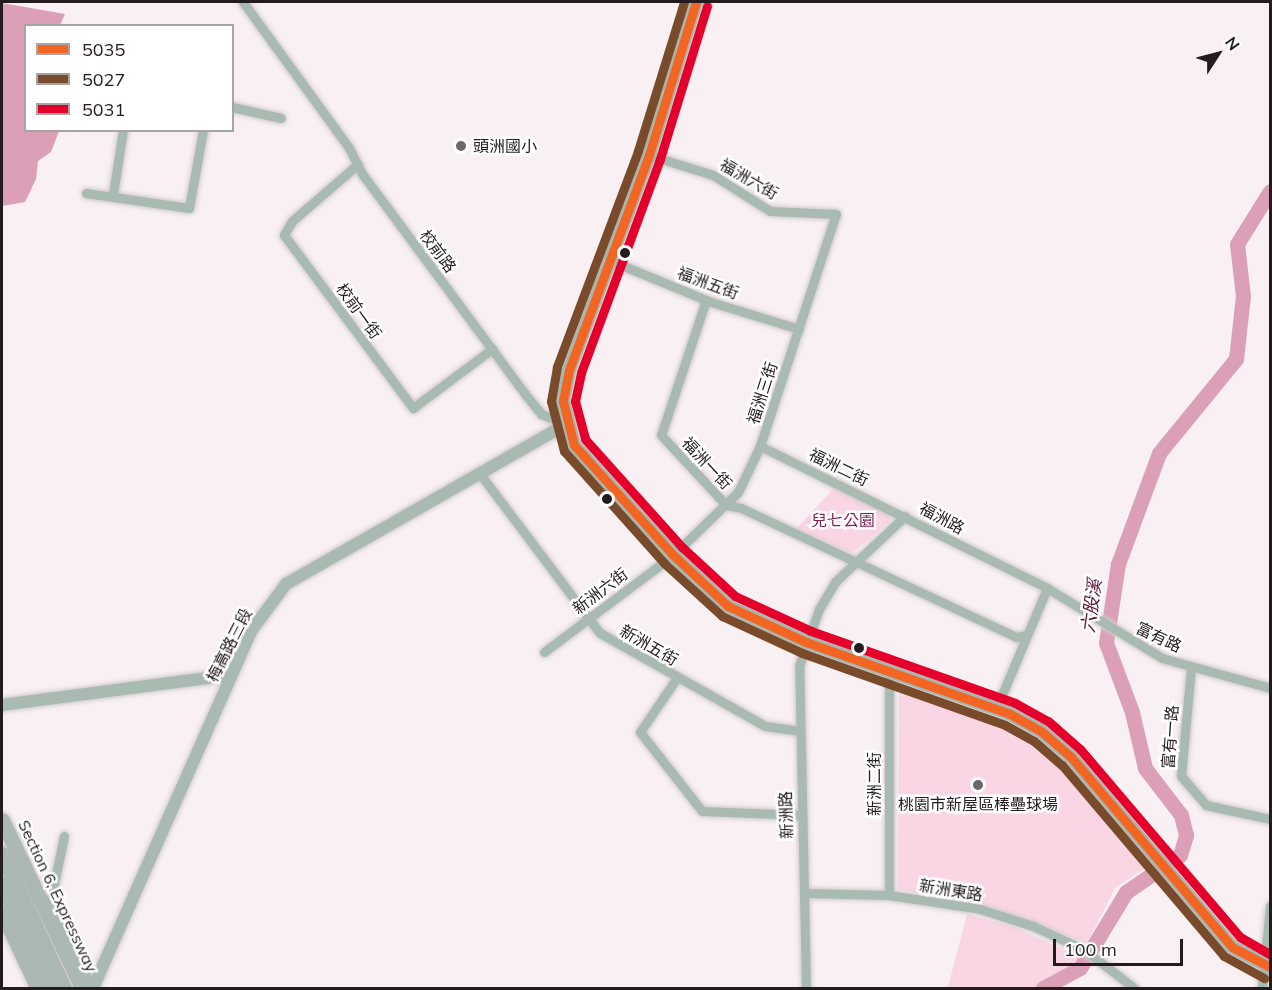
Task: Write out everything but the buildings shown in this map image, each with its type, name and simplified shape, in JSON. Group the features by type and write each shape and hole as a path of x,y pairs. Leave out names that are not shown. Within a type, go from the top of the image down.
{"highway":[{"path":"2,854 64,988"},
{"path":"2,883 51,988"}],"main road":[{"path":"696,2 649,155 569,370 563,401 573,445 584,460 673,555 728,606 806,642 996,708 1041,732 1071,757 1232,947 1267,967"},
{"name":"Section 6, Expressway","path":"2,820 82,988"},
{"path":"2,912 38,988"}],"street":[{"name":"校前路","path":"243,2 492,349 542,414 567,424"},
{"path":"234,106 281,118"},
{"path":"113,194 123,132"},
{"path":"86,193 113,194 189,208 203,132"},
{"name":"福洲六街","path":"649,155 713,175 770,211 836,214"},
{"name":"校前一街","path":"358,164 284,231 291,245 413,408 492,349"},
{"name":"福洲三街","path":"673,555 738,492 760,446 836,214"},
{"name":"福洲五街","path":"609,260 706,300 799,329"},
{"name":"福洲一街","path":"706,300 661,435 726,505 741,508 1016,637 1026,635"},
{"name":"梅高路三段","path":"92,988 251,630 286,584 567,424"},
{"name":"福洲二街","path":"760,446 905,516"},
{"name":"新洲五街","path":"480,474 589,618 610,640 676,679 765,726 799,731"},
{"name":"福洲路","path":"806,642 827,594 855,561 905,516 1047,588"},
{"name":"新洲六街","path":"544,652 673,555"},
{"path":"996,708 1047,588"},
{"name":"富有路","path":"1047,588 1132,643 1191,668 1270,688"},
{"name":"新洲路","path":"806,642 799,666 806,988"},
{"name":"富有一路","path":"1191,668 1181,776 1206,805 1270,819"},
{"name":"新洲二街","path":"889,672 889,895"},
{"path":"2,705 230,675"},
{"path":"676,679 640,732 702,811 801,815"},
{"path":"64,836 50,903 92,988"},
{"name":"新洲東路","path":"804,892 889,895 980,909 1033,926 1085,950 1134,988"},
{"path":"1262,988 1267,967 1270,906"}],"green space":[{"name":"兒七公園","path":"836,486 890,514 890,522 852,553 795,530"},
{"path":"899,687 1024,735 1063,768 1144,869 1115,888 1087,943 991,907 898,889"},
{"path":"967,914 1014,927 1082,958 1071,972 1039,988 948,987"}],"shaded area":[{"path":"2,3 65,14 60,24 24,24 24,132 59,132 51,152 38,161 36,179 25,202 2,206"}],"waterway":[{"name":"六股溪","path":"1043,988 1080,968 1126,892 1180,855 1186,835 1181,815 1145,768 1132,712 1106,643 1118,564 1159,453 1236,359 1243,296 1237,244 1270,191"}],"transit line":[{"name":"5027","path":"684,2 638,151 557,367 551,401 564,451 664,563 722,616 802,653 1005,725 1034,741 1062,765 1224,956 1264,978"},
{"name":"5035","path":"696,2 649,155 569,370 563,401 574,445 673,555 728,606 806,642 1010,714 1041,731 1071,757 1232,947 1270,967"},
{"name":"5031","path":"707,6 660,159 581,373 575,401 585,439 682,547 735,596 811,631 1015,703 1048,721 1080,749 1240,937 1270,954"}],"place":[{"name":"頭洲國小","path":"461,146"},
{"name":"桃園市新屋區棒壘球場","path":"978,785"}]}
